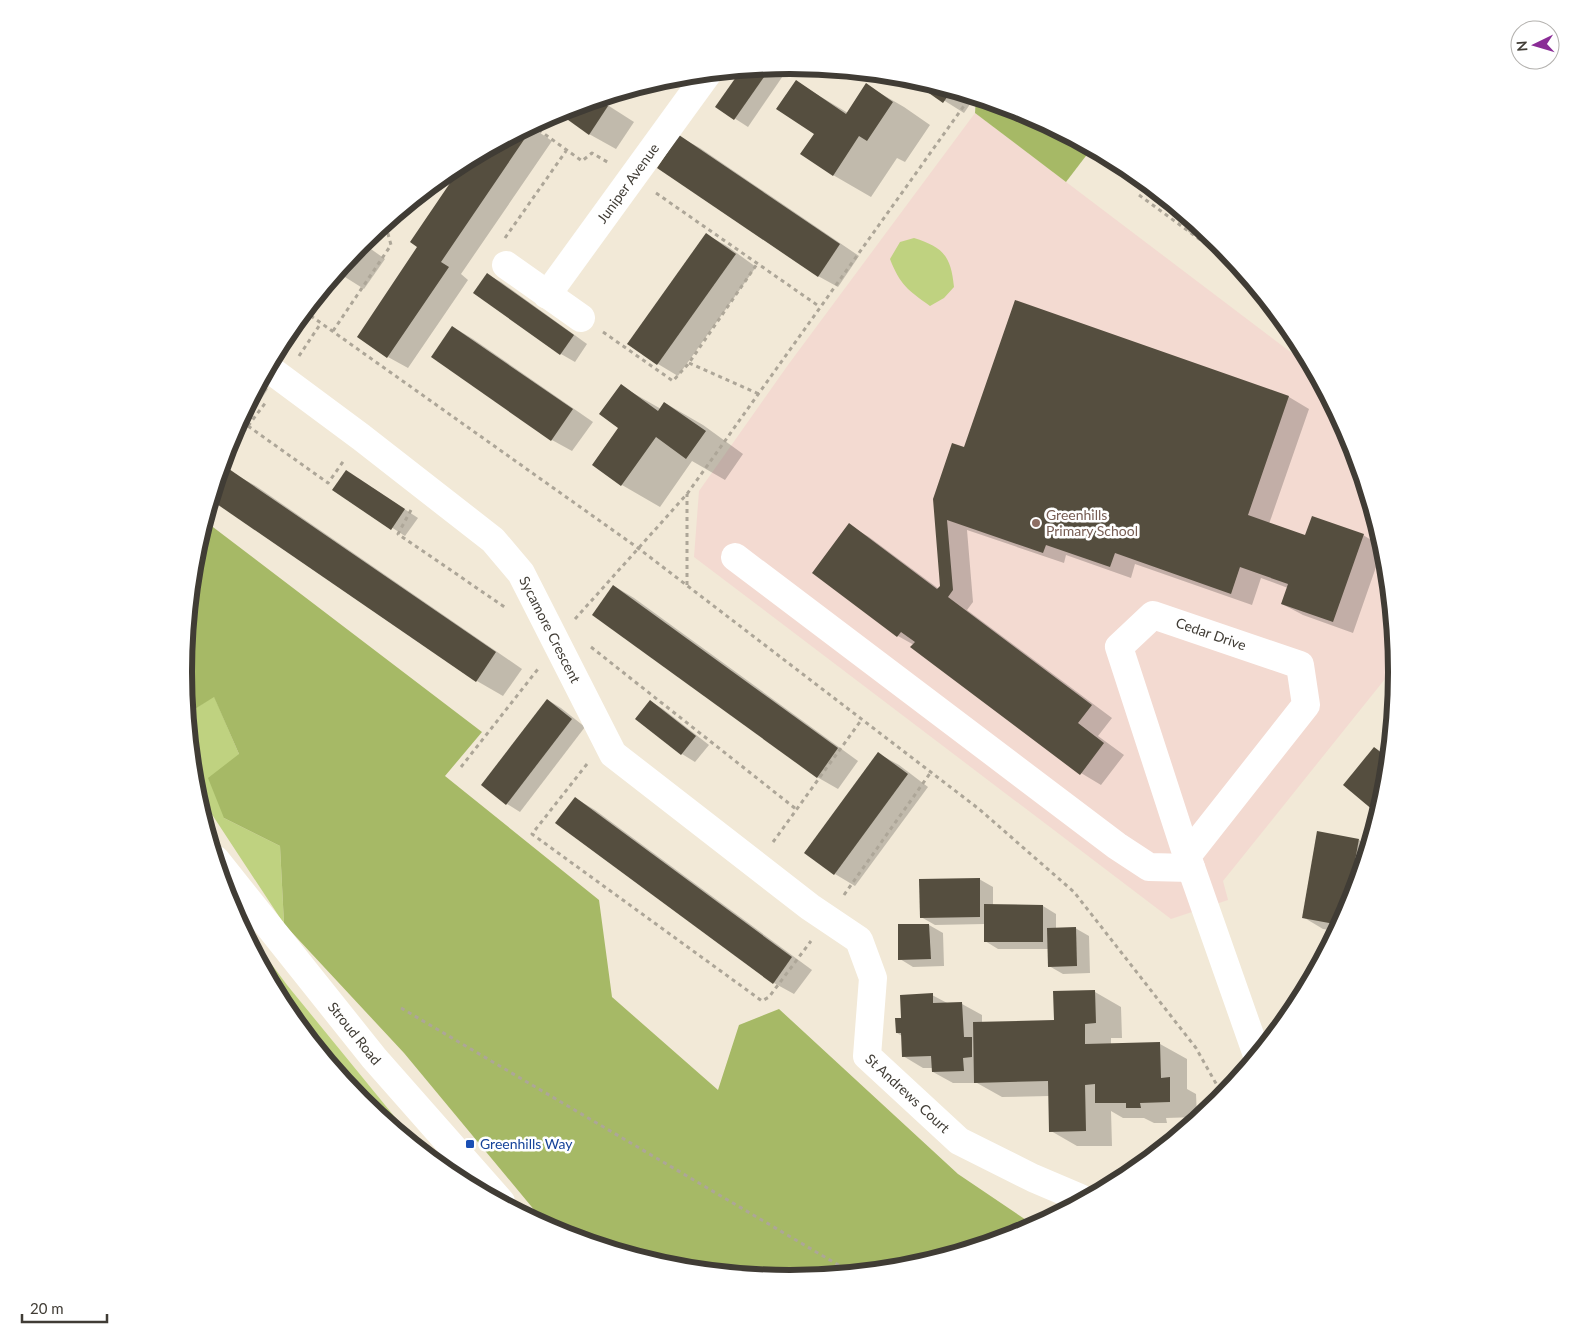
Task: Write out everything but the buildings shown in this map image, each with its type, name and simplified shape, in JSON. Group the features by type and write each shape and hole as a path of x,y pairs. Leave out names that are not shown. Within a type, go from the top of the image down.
{"street":[{"name":"Juniper Avenue","path":"547,295 703,80"},
{"path":"506,265 580,318"},
{"name":"Sycamore Crescent","path":"273,372 494,540 521,573 612,754 819,913"},
{"path":"735,557 1117,846 1149,867 1189,862"},
{"name":"Cedar Drive","path":"1189,862 1306,705 1300,665 1154,615 1119,647 1189,862 1255,1048"},
{"name":"Stroud Road","path":"226,873 374,1058 490,1189"},
{"name":"St Andrews Court","path":"819,913 859,940 873,978 867,1056 959,1141 1033,1178 1077,1197"}],"path":[{"path":"462,767 556,643 687,494 968,101"},
{"path":"538,129 582,161"},
{"path":"506,265 494,254 566,151"},
{"path":"633,176 820,307"},
{"path":"1139,195 1214,250"},
{"path":"332,332 391,245 387,230"},
{"path":"604,333 673,381 689,363 758,264"},
{"path":"310,316 638,548 979,809 1074,892 1196,1048 1219,1089"},
{"path":"689,363 759,394"},
{"path":"248,426 328,483 361,437"},
{"path":"425,487 398,534 508,609"},
{"path":"687,494 687,586"},
{"path":"590,646 796,809"},
{"path":"756,865 862,719"},
{"path":"606,740 532,834 762,1002 769,996 819,913 931,772"},
{"path":"401,1008 843,1268"}],"shaded area":[{"name":"Greenhills Primary School","path":"975,113 1298,358 1327,407 1343,443 1368,517 1377,555 1383,594 1387,633 1388,675 1223,881 1228,900 1171,919 694,557 699,491 788,365"}],"green space":[{"path":"976,103 1055,135 1088,153 1066,182 975,113"},
{"path":"914,238 939,249 948,260 953,276 954,287 944,298 930,306 916,296 901,281 890,259 900,242"},
{"path":"210,525 482,732 445,776 599,900 612,997 718,1090 739,1025 779,1009 958,1174 1028,1221 982,1239 907,1259 829,1269 790,1270 751,1269 673,1259 598,1239 538,1215 404,1053 284,924 280,846 224,818 208,778 239,754 214,697 193,710 193,633 203,555"},
{"path":"214,696 239,754 224,818 280,846 284,924 207,807 197,750 193,710"},
{"path":"258,946 287,985 405,1129 367,1095 315,1036 272,971"}],"place":[{"name":"Greenhills Primary School","path":"1036,523"},
{"name":"Greenhills Way","path":"470,1144"}]}
